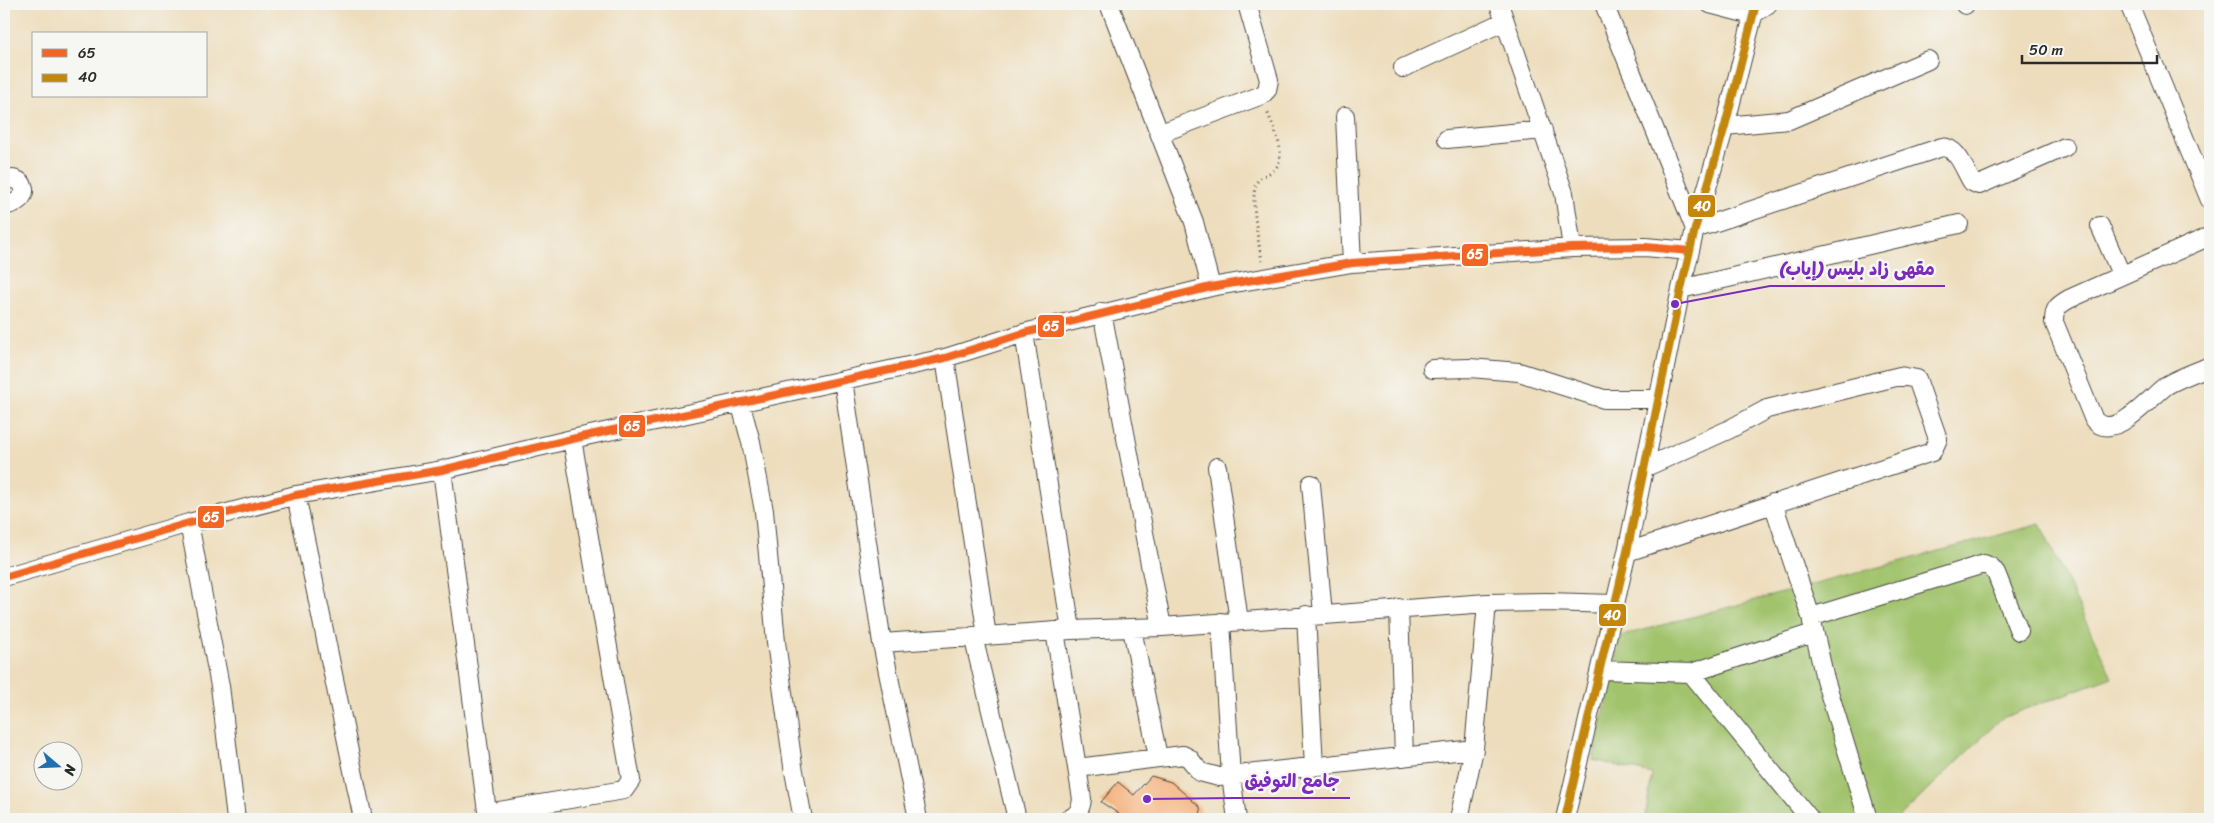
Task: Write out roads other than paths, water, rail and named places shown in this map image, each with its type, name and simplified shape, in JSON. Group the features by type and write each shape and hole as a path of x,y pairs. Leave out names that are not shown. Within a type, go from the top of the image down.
{"street":[{"path":"1109,4 1194,222 1211,287"},
{"path":"1160,133 1262,95 1267,90 1269,80 1247,4"},
{"path":"1499,4 1564,193 1572,248"},
{"path":"1604,4 1695,229"},
{"path":"1710,4 1754,9 1768,4"},
{"path":"2129,4 2210,200"},
{"path":"1565,819 1627,552 1680,290 1695,229 1725,126 1754,9"},
{"path":"1402,68 1505,22"},
{"path":"1725,126 1788,120 1928,60"},
{"path":"1345,116 1352,263"},
{"path":"1447,139 1543,130"},
{"path":"1695,229 1942,147 1947,147 1959,158 1972,182 1979,185 2065,147"},
{"path":"4,180 12,178 19,180 24,190 22,196 16,202 4,206"},
{"path":"1680,290 1959,224"},
{"path":"2100,226 2122,274"},
{"path":"2210,236 2069,299 2056,306 2054,312 2054,322 2094,420 2099,425 2107,428 2127,419 2175,380 2210,366"},
{"path":"4,577 190,522 296,495 442,470 572,439 946,358 1024,333 1102,312 1211,287 1352,263 1572,248 1645,247 1690,250"},
{"path":"1102,312 1162,627"},
{"path":"1024,333 1063,630 1081,807 1078,813 1069,819"},
{"path":"946,358 980,636 1017,819"},
{"path":"1432,369 1470,368 1519,372 1604,399 1658,399"},
{"path":"1627,552 1932,452 1938,439 1917,379 1900,376 1767,409 1728,430 1644,468"},
{"path":"843,380 882,643 918,819"},
{"path":"740,402 752,442 764,511 776,642 793,766 803,819"},
{"path":"442,470 488,816 624,790 631,780 572,439"},
{"path":"1217,467 1239,621"},
{"path":"1311,484 1314,615 1314,766"},
{"path":"296,495 363,819"},
{"path":"1773,503 1812,625 1828,687 1868,819"},
{"path":"190,522 220,686 236,819"},
{"path":"1600,670 1691,673 1812,625 1984,564 1996,572 2019,631"},
{"path":"882,643 1063,630 1162,627 1487,603 1615,604"},
{"path":"1459,819 1474,749 1487,603"},
{"path":"1399,608 1404,757"},
{"path":"1222,622 1231,776 1237,819"},
{"path":"1132,628 1158,757"},
{"path":"1691,673 1810,819"},
{"path":"1077,768 1182,755 1190,758 1195,766 1206,774 1218,777 1474,749"}],"place":[{"name":"مقهى زاد بليس (إياب)","path":"1675,304"},
{"name":"جامع التوفيق","path":"1147,799"}]}
